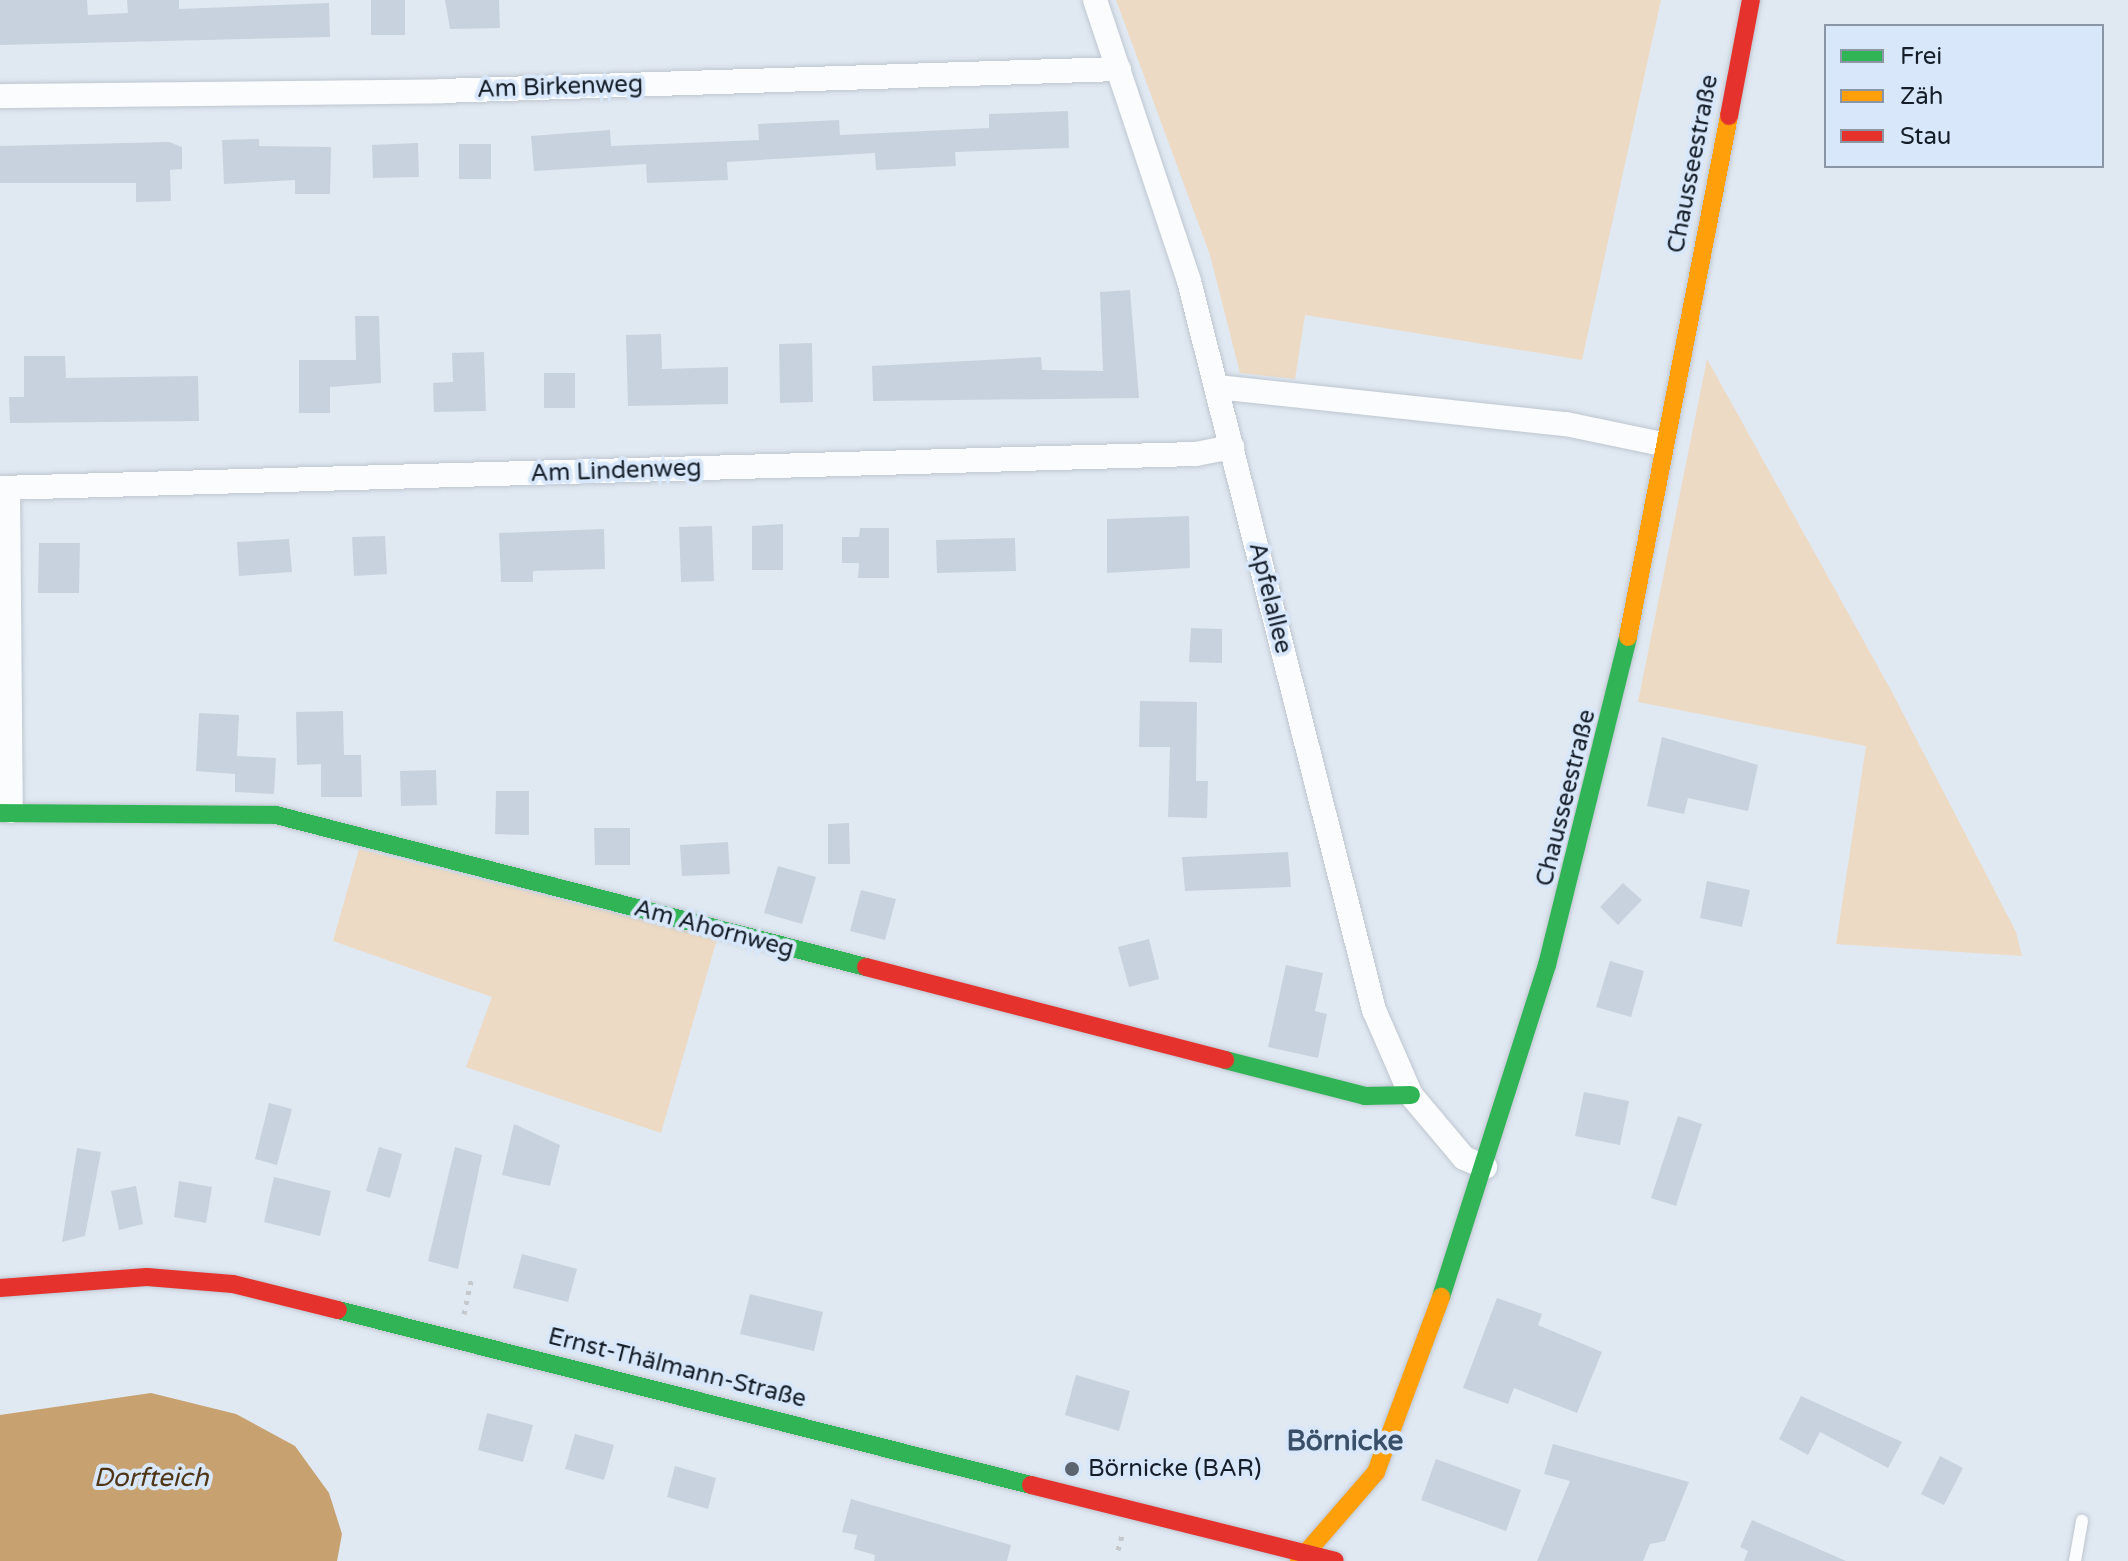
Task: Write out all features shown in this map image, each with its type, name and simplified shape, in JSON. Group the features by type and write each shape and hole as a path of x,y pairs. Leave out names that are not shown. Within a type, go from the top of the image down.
{"street":[{"name":"Apfelallee","path":"1095,0 1217,387 1374,1010 1411,1095 1464,1158 1485,1167"},
{"name":"Chausseestraße","path":"1302,1558 1376,1472 1485,1167 1583,841 1751,0"},
{"name":"Am Birkenweg","path":"0,96 441,91 1119,69"},
{"path":"1217,387 1566,424 1662,444"},
{"name":"Am Lindenweg","path":"4,488 1196,454 1232,447"},
{"name":"Am Ahornweg","path":"4,488 6,812 149,808 276,815 1365,1096 1411,1095"},
{"name":"Ernst-Thälmann-Straße","path":"0,1288 147,1277 233,1284 1302,1558 1335,1561"}],"lane":[{"path":"2075,1561 2082,1521"}],"path":[{"path":"463,1318 471,1280"},
{"path":"1118,1550 1123,1530"}],"shaded area":[{"path":"1116,0 1661,0 1582,360 1305,315 1295,379 1240,373 1210,255"},
{"path":"1707,359 1892,692 2016,932 2022,956 1836,944 1866,746 1638,702"},
{"path":"359,849 717,939 661,1133 466,1067 492,997 333,941"}],"water":[{"name":"Dorfteich","path":"151,1393 236,1414 295,1446 329,1493 342,1534 337,1561 0,1561 0,1415"}],"building":[{"path":"0,0 87,0 88,15 128,13 127,0 179,0 179,9 329,3 330,37 0,45"},
{"path":"371,0 405,0 405,35 371,35"},
{"path":"445,0 499,0 500,28 450,29"},
{"path":"1068,111 1069,148 955,152 956,166 876,170 875,153 727,162 728,180 647,183 646,164 534,171 531,136 610,130 611,146 759,140 758,124 839,120 840,135 989,128 989,114"},
{"path":"259,139 259,146 331,147 330,194 295,194 295,180 224,184 222,140"},
{"path":"169,142 182,147 182,169 170,170 171,201 136,202 136,183 0,183 0,146"},
{"path":"418,143 419,177 373,178 372,145"},
{"path":"459,144 491,144 491,179 459,179"},
{"path":"1130,290 1139,398 873,401 872,366 1041,357 1042,370 1103,371 1100,292"},
{"path":"355,316 379,316 381,383 330,387 330,413 299,413 299,360 356,360"},
{"path":"661,334 662,369 728,367 728,404 628,406 626,335"},
{"path":"812,343 813,402 780,403 779,344"},
{"path":"484,352 486,411 434,412 433,383 453,382 452,353"},
{"path":"24,356 65,356 66,378 198,376 199,421 10,423 9,397 24,397"},
{"path":"544,373 575,373 575,408 544,408"},
{"path":"1189,516 1190,568 1107,573 1107,519"},
{"path":"783,524 783,570 752,570 752,526"},
{"path":"712,526 714,581 681,582 679,527"},
{"path":"860,528 889,528 889,578 858,578 859,563 842,563 842,537 859,537"},
{"path":"604,529 605,569 533,571 533,582 501,582 499,533"},
{"path":"385,536 387,574 354,576 352,537"},
{"path":"1015,538 1016,571 937,573 936,540"},
{"path":"289,539 292,572 239,576 237,542"},
{"path":"39,543 80,543 79,593 38,593"},
{"path":"1191,628 1222,629 1222,663 1189,662"},
{"path":"1140,701 1197,702 1196,781 1208,781 1207,818 1168,817 1170,747 1139,747"},
{"path":"343,711 344,755 361,755 362,797 321,797 321,764 297,765 296,712"},
{"path":"199,713 239,715 237,756 276,758 274,794 235,792 235,774 196,771"},
{"path":"1662,737 1758,765 1748,811 1688,798 1684,814 1647,806"},
{"path":"436,770 437,805 401,806 400,771"},
{"path":"496,791 529,791 529,835 495,834"},
{"path":"849,823 850,864 828,864 828,824"},
{"path":"594,828 630,828 630,865 595,865"},
{"path":"728,842 730,874 682,876 680,845"},
{"path":"1288,852 1291,887 1185,891 1182,857"},
{"path":"778,866 816,877 802,924 764,913"},
{"path":"1707,881 1750,890 1742,927 1700,918"},
{"path":"1623,883 1642,900 1618,925 1600,907"},
{"path":"861,890 896,899 885,940 850,931"},
{"path":"1149,939 1159,979 1129,987 1118,947"},
{"path":"1610,961 1644,971 1631,1017 1596,1007"},
{"path":"1286,965 1323,973 1315,1011 1327,1014 1318,1058 1268,1047"},
{"path":"1584,1092 1629,1101 1620,1145 1575,1136"},
{"path":"269,1103 292,1109 277,1165 255,1159"},
{"path":"1678,1116 1702,1124 1676,1206 1651,1198"},
{"path":"514,1124 560,1145 550,1186 502,1175"},
{"path":"379,1147 402,1154 390,1198 366,1191"},
{"path":"455,1147 482,1155 458,1269 428,1261"},
{"path":"77,1148 101,1152 85,1236 62,1242"},
{"path":"274,1177 331,1191 320,1236 264,1222"},
{"path":"179,1181 212,1187 206,1223 174,1217"},
{"path":"136,1186 143,1224 119,1230 111,1191"},
{"path":"522,1254 577,1269 568,1302 513,1288"},
{"path":"750,1294 823,1312 814,1351 740,1334"},
{"path":"1497,1298 1542,1314 1538,1325 1602,1352 1577,1413 1514,1388 1508,1404 1463,1388"},
{"path":"1076,1375 1130,1391 1119,1431 1065,1415"},
{"path":"1801,1396 1902,1442 1888,1468 1820,1432 1808,1455 1779,1439"},
{"path":"487,1413 533,1425 523,1462 478,1450"},
{"path":"575,1434 614,1445 604,1480 565,1469"},
{"path":"1553,1444 1689,1482 1665,1541 1650,1544 1643,1561 1537,1561 1570,1481 1544,1474"},
{"path":"1940,1456 1963,1468 1944,1505 1921,1494"},
{"path":"1436,1459 1521,1490 1506,1531 1421,1500"},
{"path":"675,1466 716,1478 708,1509 667,1497"},
{"path":"851,1499 1011,1545 1007,1561 874,1561 875,1555 854,1549 857,1535 842,1532"},
{"path":"1752,1520 1846,1561 1744,1561 1748,1551 1740,1547"}],"traffic: fast":[{"path":"1441,1297 1547,965 1628,637"},
{"path":"0,813 276,815 866,967"},
{"path":"1225,1060 1365,1096 1411,1095"},
{"path":"338,1310 1031,1485"}],"traffic: slow":[{"path":"1628,637 1729,116"},
{"path":"1299,1561 1376,1472 1441,1297"}],"traffic: jam":[{"path":"1729,116 1751,0"},
{"path":"866,967 1225,1060"},
{"path":"0,1288 147,1277 233,1284 338,1310"},
{"path":"1031,1485 1335,1561"}],"place":[{"name":"Börnicke (BAR)","path":"1072,1469"}],"district":[{"name":"Börnicke","path":"1345,1441"}]}
